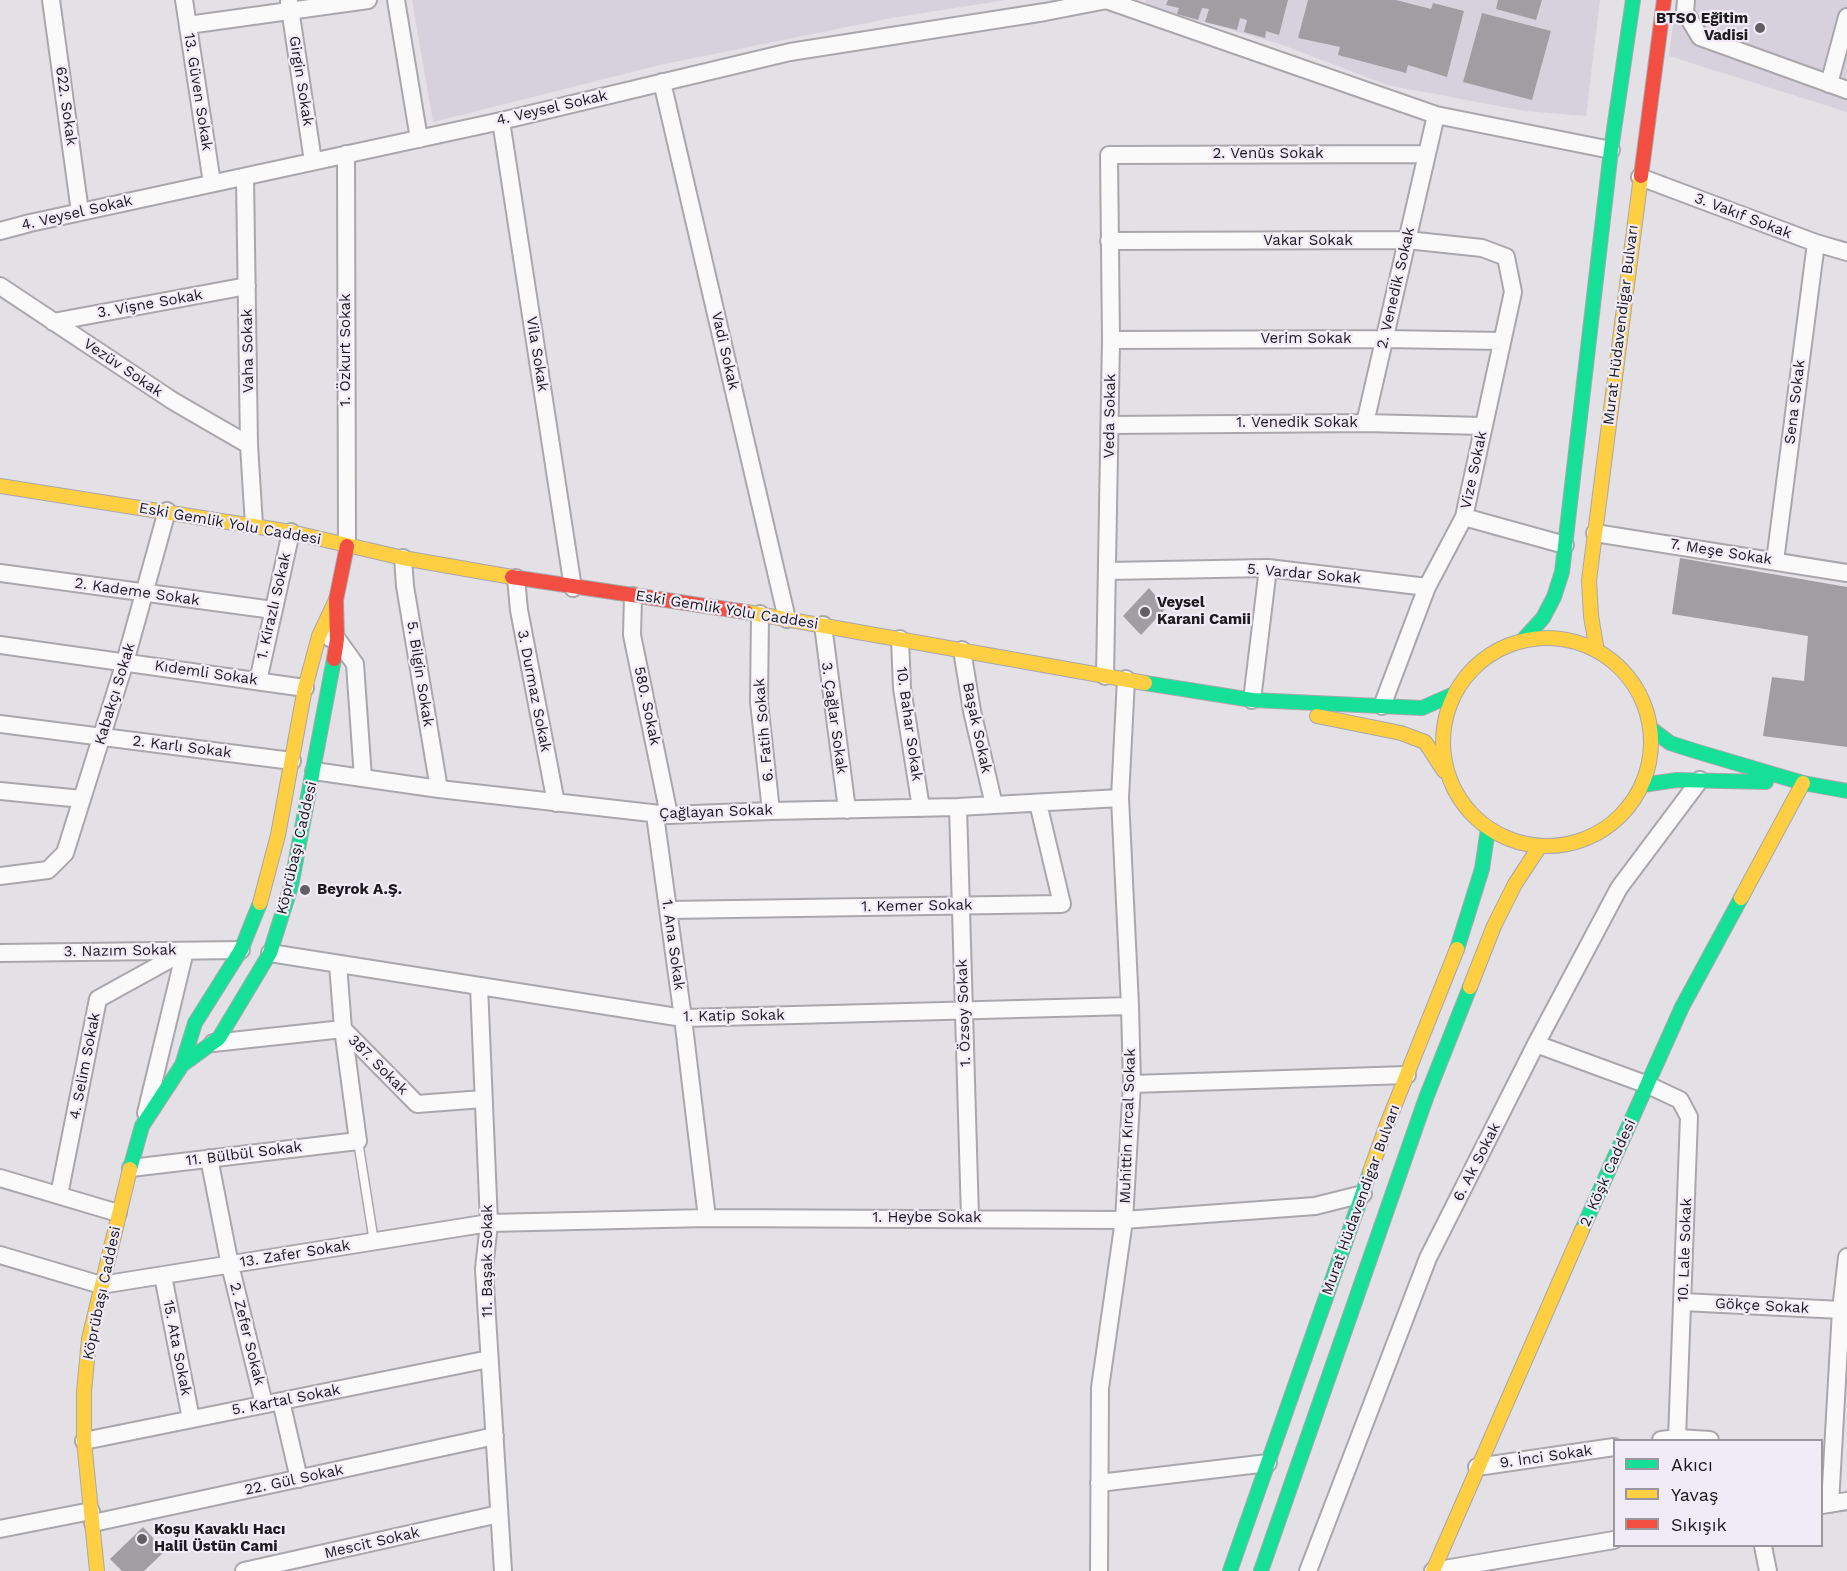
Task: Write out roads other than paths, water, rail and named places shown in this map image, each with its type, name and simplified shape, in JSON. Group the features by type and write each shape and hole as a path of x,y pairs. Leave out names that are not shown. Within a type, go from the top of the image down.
{"main road":[{"name":"Murat Hüdavendigar Bulvarı","path":"1523,640 1543,618 1554,597 1562,572 1611,150 1633,0"},
{"name":"Murat Hüdavendigar Bulvarı","path":"1597,651 1591,616 1589,580 1664,0"},
{"name":"Eski Gemlik Yolu Caddesi","path":"0,486 254,525 403,558 573,588 760,614 1252,700 1422,708 1454,694"},
{"name":"Köprübaşı Caddesi","path":"182,1065 219,1038 270,953 291,886 314,771 337,639 336,600 347,546"},
{"name":"Köprübaşı Caddesi","path":"97,1571 84,1442 84,1392 89,1339 118,1213 142,1126 182,1065 195,1023 241,950 255,920 267,883 278,835 306,688 319,636 336,600"},
{"path":"1252,700 1401,733 1425,742 1434,753 1450,782 1466,808 1488,829 1517,843 1549,848 1581,842 1610,827 1632,804 1647,776 1652,744 1648,711 1633,682 1611,659 1597,651 1582,643 1553,637 1523,640 1495,651 1471,669 1454,694 1444,723 1443,753 1450,782"},
{"path":"1650,728 1670,743 1803,783 1847,791"},
{"path":"1642,785 1671,780 1803,783"},
{"name":"2. Köşk Caddesi","path":"1433,1571 1682,1007 1803,783"},
{"name":"Murat Hüdavendigar Bulvarı","path":"1230,1571 1363,1194 1456,952 1482,869 1488,829"},
{"name":"Murat Hüdavendigar Bulvarı","path":"1261,1571 1426,1098 1494,926 1515,884 1540,846"}],"street":[{"name":"622. Sokak","path":"51,0 80,212"},
{"name":"13. Güven Sokak","path":"184,0 212,183"},
{"path":"188,25 290,6 368,0"},
{"path":"396,0 419,139"},
{"name":"4. Veysel Sokak","path":"0,231 501,121 790,51 1106,0"},
{"path":"1106,0 1436,115 1611,150"},
{"path":"1686,0 1685,12 1700,37 1847,90"},
{"name":"Girgin Sokak","path":"290,6 313,161"},
{"path":"1829,84 1847,17"},
{"name":"Vadi Sokak","path":"662,82 787,619"},
{"name":"2. Venedik Sokak","path":"1365,423 1436,115"},
{"name":"Vila Sokak","path":"501,121 573,588"},
{"name":"1. Özkurt Sokak","path":"346,154 347,546"},
{"name":"2. Venüs Sokak","path":"1108,155 1427,154"},
{"name":"Veda Sokak","path":"1105,676 1111,340 1108,155"},
{"name":"Vaha Sokak","path":"245,177 249,445 254,525"},
{"name":"3. Vakıf Sokak","path":"1640,177 1816,243 1847,252"},
{"name":"Vakar Sokak","path":"1109,241 1407,240 1482,249 1506,257"},
{"name":"Sena Sokak","path":"1775,561 1816,243"},
{"name":"Vize Sokak","path":"1382,706 1427,587 1464,517 1513,292 1506,257"},
{"name":"Vezüv Sokak","path":"0,286 173,401 249,445"},
{"name":"3. Vişne Sokak","path":"53,322 246,286"},
{"name":"Verim Sokak","path":"1111,340 1502,341"},
{"name":"1. Venedik Sokak","path":"1110,425 1365,423 1483,426"},
{"name":"Kabakçı Sokak","path":"0,876 48,870 65,853 125,662 167,511"},
{"path":"1464,517 1565,545"},
{"name":"1. Kirazlı Sokak","path":"258,681 291,532"},
{"name":"7. Meşe Sokak","path":"1595,533 1847,573"},
{"name":"5. Bilgin Sokak","path":"403,558 405,586 439,789"},
{"path":"1252,700 1268,568"},
{"name":"5. Vardar Sokak","path":"1108,571 1268,568 1427,587"},
{"name":"2. Kademe Sokak","path":"0,573 273,610"},
{"name":"3. Durmaz Sokak","path":"516,578 519,610 556,803"},
{"name":"580. Sokak","path":"633,596 632,635 662,815"},
{"name":"6. Fatih Sokak","path":"760,614 759,702 771,811"},
{"name":"3. Çağlar Sokak","path":"823,625 847,810"},
{"path":"319,636 337,639 355,663 363,778"},
{"name":"10. Bahar Sokak","path":"900,639 902,687 921,808"},
{"name":"Kıdemli Sokak","path":"0,645 306,688"},
{"name":"Başak Sokak","path":"962,650 972,711 994,805"},
{"name":"Muhittin Kırcal Sokak","path":"1100,1571 1100,1388 1124,1220 1132,1084 1120,798 1126,679"},
{"name":"2. Karlı Sokak","path":"0,724 292,761"},
{"name":"Çağlayan Sokak","path":"314,771 439,789 662,815 958,807 1120,798"},
{"name":"6. Ak Sokak","path":"1308,1571 1428,1258 1536,1044 1619,888 1700,780"},
{"path":"0,791 82,799"},
{"name":"1. Kemer Sokak","path":"668,910 1062,904 1038,803"},
{"name":"1. Özsoy Sokak","path":"958,807 970,1218"},
{"name":"1. Ana Sokak","path":"662,815 668,910 707,1218"},
{"name":"3. Nazım Sokak","path":"0,952 241,950"},
{"path":"142,1126 185,951"},
{"name":"4. Selim Sokak","path":"59,1195 98,999 185,951"},
{"name":"1. Katip Sokak","path":"270,953 683,1018 1130,1006"},
{"name":"387. Sokak","path":"338,964 343,1029 417,1104 483,1099"},
{"name":"11. Başak Sokak","path":"479,986 489,1222 484,1269 502,1571"},
{"path":"343,1029 358,1141"},
{"name":"387. Sokak","path":"213,1042 343,1029"},
{"name":"10. Lale Sokak","path":"1536,1044 1648,1084 1680,1100 1689,1117 1683,1302 1669,1439"},
{"path":"1132,1084 1407,1075"},
{"name":"11. Bülbül Sokak","path":"131,1168 358,1141"},
{"name":"2. Zefer Sokak","path":"209,1158 230,1265 264,1404"},
{"path":"0,1178 118,1213"},
{"name":"1. Heybe Sokak","path":"489,1222 707,1218 1124,1220 1316,1206 1363,1194"},
{"name":"13. Zafer Sokak","path":"101,1285 489,1222"},
{"path":"0,1255 101,1285"},
{"path":"1833,1503 1841,1310 1847,1257"},
{"name":"15. Ata Sokak","path":"163,1276 191,1419"},
{"name":"Gökçe Sokak","path":"1683,1302 1841,1310"},
{"name":"5. Kartal Sokak","path":"84,1442 489,1359"},
{"path":"281,1401 299,1479"},
{"name":"22. Gül Sokak","path":"0,1529 92,1517 299,1479 495,1436"},
{"name":"9. İnci Sokak","path":"1477,1467 1613,1447"},
{"path":"1099,1483 1268,1463"},
{"name":"Mescit Sokak","path":"244,1571 500,1514"},
{"path":"1433,1571 1613,1540"},
{"path":"1763,1547 1768,1571"}],"lane":[{"path":"358,1141 375,1242"}],"place":[{"name":"BTSO Eğitim Vadisi","path":"1760,28"},
{"name":"Veysel Karani Camii","path":"1145,612"},
{"name":"Beyrok A.Ş.","path":"305,890"},
{"name":"Koşu Kavaklı Hacı Halil Üstün Cami","path":"142,1539"}]}
